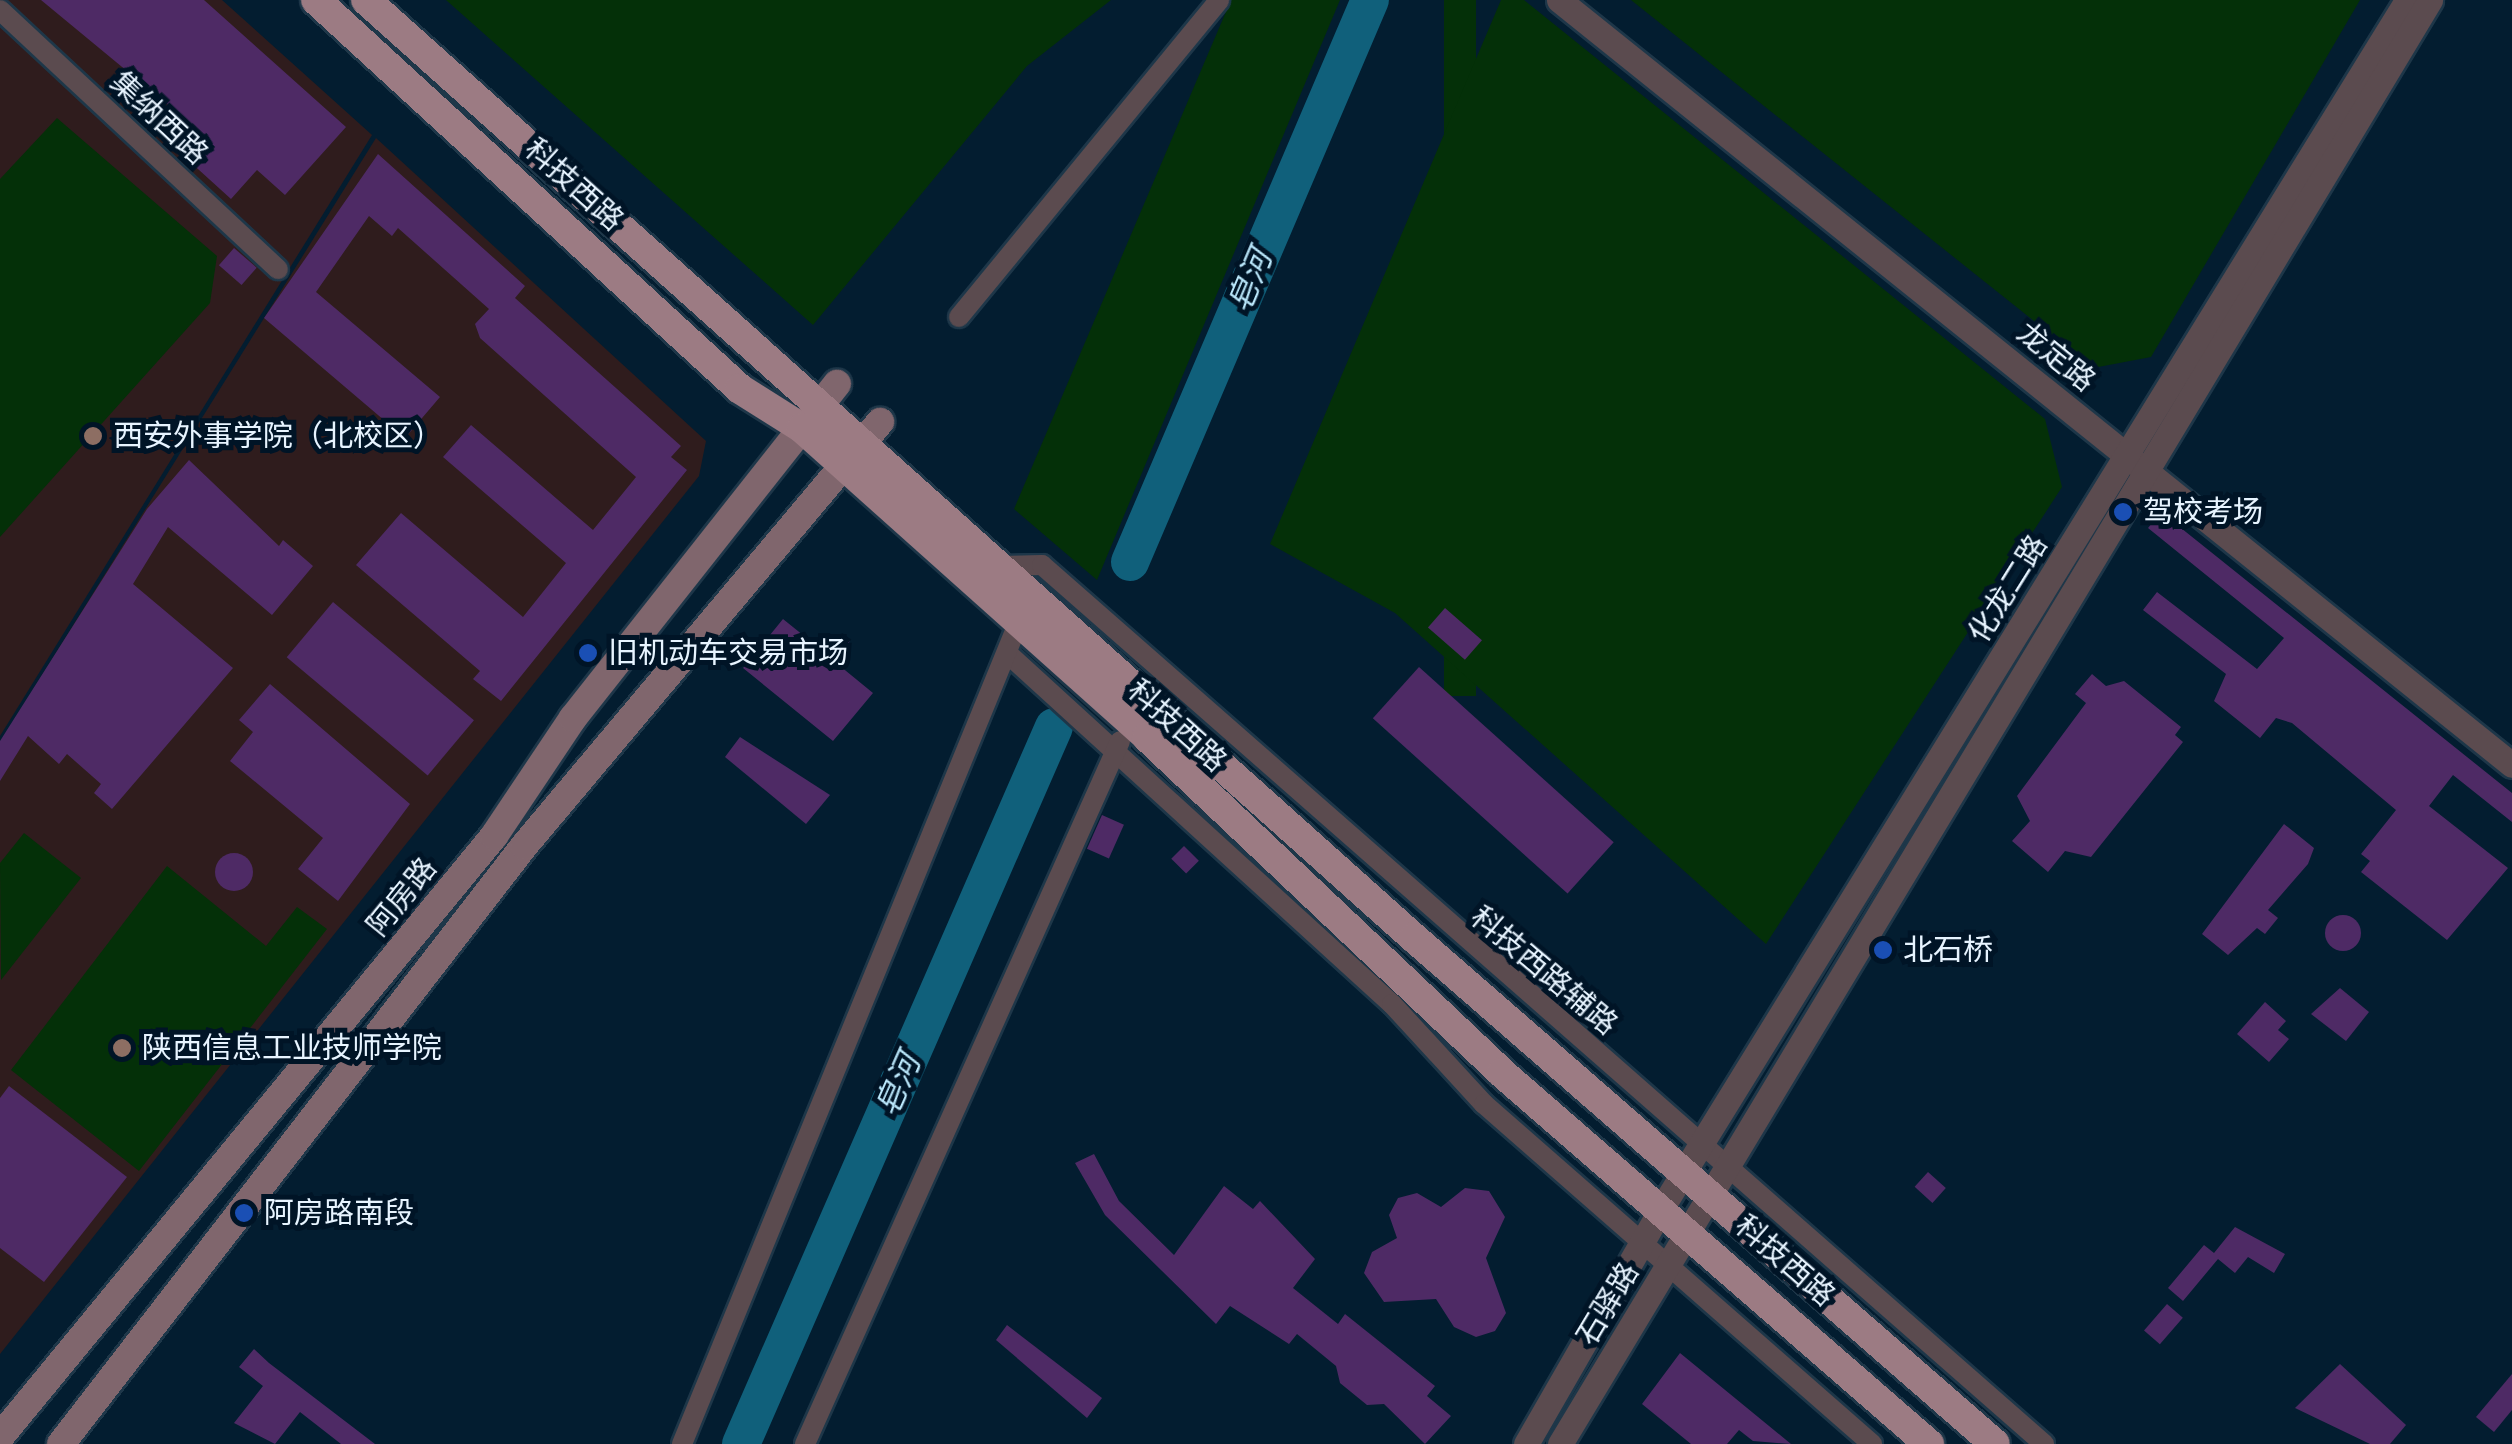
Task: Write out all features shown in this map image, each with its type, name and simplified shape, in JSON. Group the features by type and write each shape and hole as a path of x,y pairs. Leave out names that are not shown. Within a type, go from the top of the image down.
{"main road":[{"name":"科技西路","path":"316,0 740,390 802,428 1129,721 1661,1209 1929,1444"},
{"name":"科技西路","path":"366,0 872,432 1001,566 1994,1444"},
{"name":"阿房路","path":"0,1437 494,836 573,718 829,394"},
{"path":"61,1444 500,876 872,432"}],"street":[{"path":"958,317 1220,0"},
{"name":"龙定路","path":"1560,0 2512,765"},
{"name":"化龙二路","path":"1661,1209 1728,1170 2406,0"},
{"name":"化龙二路","path":"1700,1188 1704,1150 2430,0"},
{"name":"集纳西路","path":"0,10 278,269"},
{"name":"科技西路辅路","path":"1001,566 1042,566 2044,1444"},
{"path":"682,1444 1018,624"},
{"path":"1007,653 1641,1243 1872,1444"},
{"path":"805,1444 1129,721"},
{"name":"石驿路","path":"1560,1444 1688,1233 1700,1188"},
{"name":"石驿路","path":"1526,1444 1661,1209"}],"shaded area":[{"name":"西安外事学院（北校区）","path":"0,0 222,0 372,135 0,736"},
{"name":"陕西信息工业技师学院","path":"376,138 706,441 699,476 0,1354 0,743"}],"green space":[{"path":"446,0 1111,0 1027,66 813,325"},
{"path":"1231,0 1340,0 1097,580 1014,509"},
{"path":"1444,0 1476,0 1476,696 1444,696"},
{"path":"1501,0 1524,0 2045,419 2062,487 1766,944 1395,613 1270,544"},
{"path":"1631,0 2360,0 2151,357 2093,368"},
{"path":"57,118 217,256 210,303 0,537 0,179"},
{"path":"24,833 81,878 1,980 0,863"},
{"path":"167,866 266,946 297,907 327,929 139,1171 11,1070"}],"building":[{"path":"41,0 204,0 346,127 285,195 257,170 231,199 166,140 185,119"},
{"path":"378,154 525,286 515,298 681,446 671,457 687,470 501,701 473,679 480,671 356,565 401,513 523,617 566,563 443,457 471,425 593,530 636,477 480,338 475,324 489,309 398,228 392,236 369,216 316,292 440,397 405,438 264,318"},
{"path":"234,248 257,268 242,285 219,265"},
{"path":"189,460 279,546 283,540 313,566 272,615 168,527 133,584 233,668 112,809 94,793 101,784 67,754 59,764 28,736 0,781 0,741 147,509"},
{"path":"2161,512 2512,793 2512,822 2453,775 2429,806 2508,868 2447,940 2361,872 2370,861 2361,854 2396,810 2292,723 2276,718 2260,738 2214,701 2226,674 2143,610 2157,592 2257,669 2284,638 2148,528"},
{"path":"333,602 474,720 428,775 287,657"},
{"path":"1445,608 1482,640 1465,660 1428,628"},
{"path":"783,619 824,652 838,636 850,640 840,666 873,693 833,741 743,668"},
{"path":"1419,667 1614,842 1568,894 1373,718"},
{"path":"2092,674 2106,686 2124,681 2181,727 2175,735 2183,742 2091,857 2065,851 2048,872 2012,841 2030,821 2017,796 2086,703 2075,694"},
{"path":"270,684 410,804 338,901 298,869 323,838 230,761 253,732 239,720"},
{"path":"740,737 830,795 806,824 725,757"},
{"path":"1102,815 1124,825 1109,859 1087,849"},
{"path":"2284,824 2314,848 2308,864 2268,910 2278,918 2265,934 2257,928 2228,955 2202,934"},
{"path":"1184,846 1199,861 1186,874 1171,859"},
{"path":"234,853 248,858 253,872 248,886 234,891 220,886 215,872 220,858"},
{"path":"2343,915 2356,920 2361,933 2356,946 2343,951 2330,946 2325,933 2330,920"},
{"path":"2340,988 2369,1012 2346,1041 2311,1014"},
{"path":"2265,1002 2286,1021 2278,1030 2289,1039 2269,1062 2237,1034"},
{"path":"9,1086 127,1177 44,1282 0,1248 0,1098"},
{"path":"1094,1154 1119,1201 1174,1255 1224,1186 1253,1209 1260,1201 1315,1259 1293,1288 1338,1324 1345,1314 1435,1386 1427,1396 1451,1416 1425,1444 1384,1404 1367,1405 1340,1383 1336,1366 1297,1334 1289,1344 1230,1306 1216,1324 1105,1215 1075,1163"},
{"path":"1928,1172 1946,1188 1932,1203 1915,1187"},
{"path":"1465,1188 1489,1191 1505,1217 1486,1258 1506,1313 1495,1331 1476,1337 1454,1327 1436,1299 1384,1302 1364,1273 1372,1252 1397,1238 1389,1215 1398,1198 1417,1193 1441,1207"},
{"path":"2235,1227 2285,1254 2274,1273 2248,1257 2235,1273 2218,1259 2183,1301 2168,1288 2204,1245 2214,1253"},
{"path":"2167,1304 2183,1318 2160,1344 2144,1330"},
{"path":"1007,1325 1102,1398 1087,1418 996,1340"},
{"path":"254,1349 375,1444 341,1444 300,1412 275,1444 234,1423 263,1386 239,1367"},
{"path":"1680,1353 1791,1444 1753,1441 1739,1430 1727,1444 1691,1444 1642,1404"},
{"path":"2340,1364 2406,1425 2390,1444 2370,1444 2295,1408"},
{"path":"2512,1374 2512,1410 2494,1432 2476,1417"}],"waterway":[{"name":"皂河","path":"1130,562 1370,0"},
{"name":"皂河","path":"741,1444 1054,727"}],"place":[{"name":"西安外事学院（北校区）","path":"93,436"},
{"name":"驾校考场","path":"2123,512"},
{"name":"旧机动车交易市场","path":"588,653"},
{"name":"北石桥","path":"1883,950"},
{"name":"陕西信息工业技师学院","path":"122,1048"},
{"name":"阿房路南段","path":"244,1213"}]}
